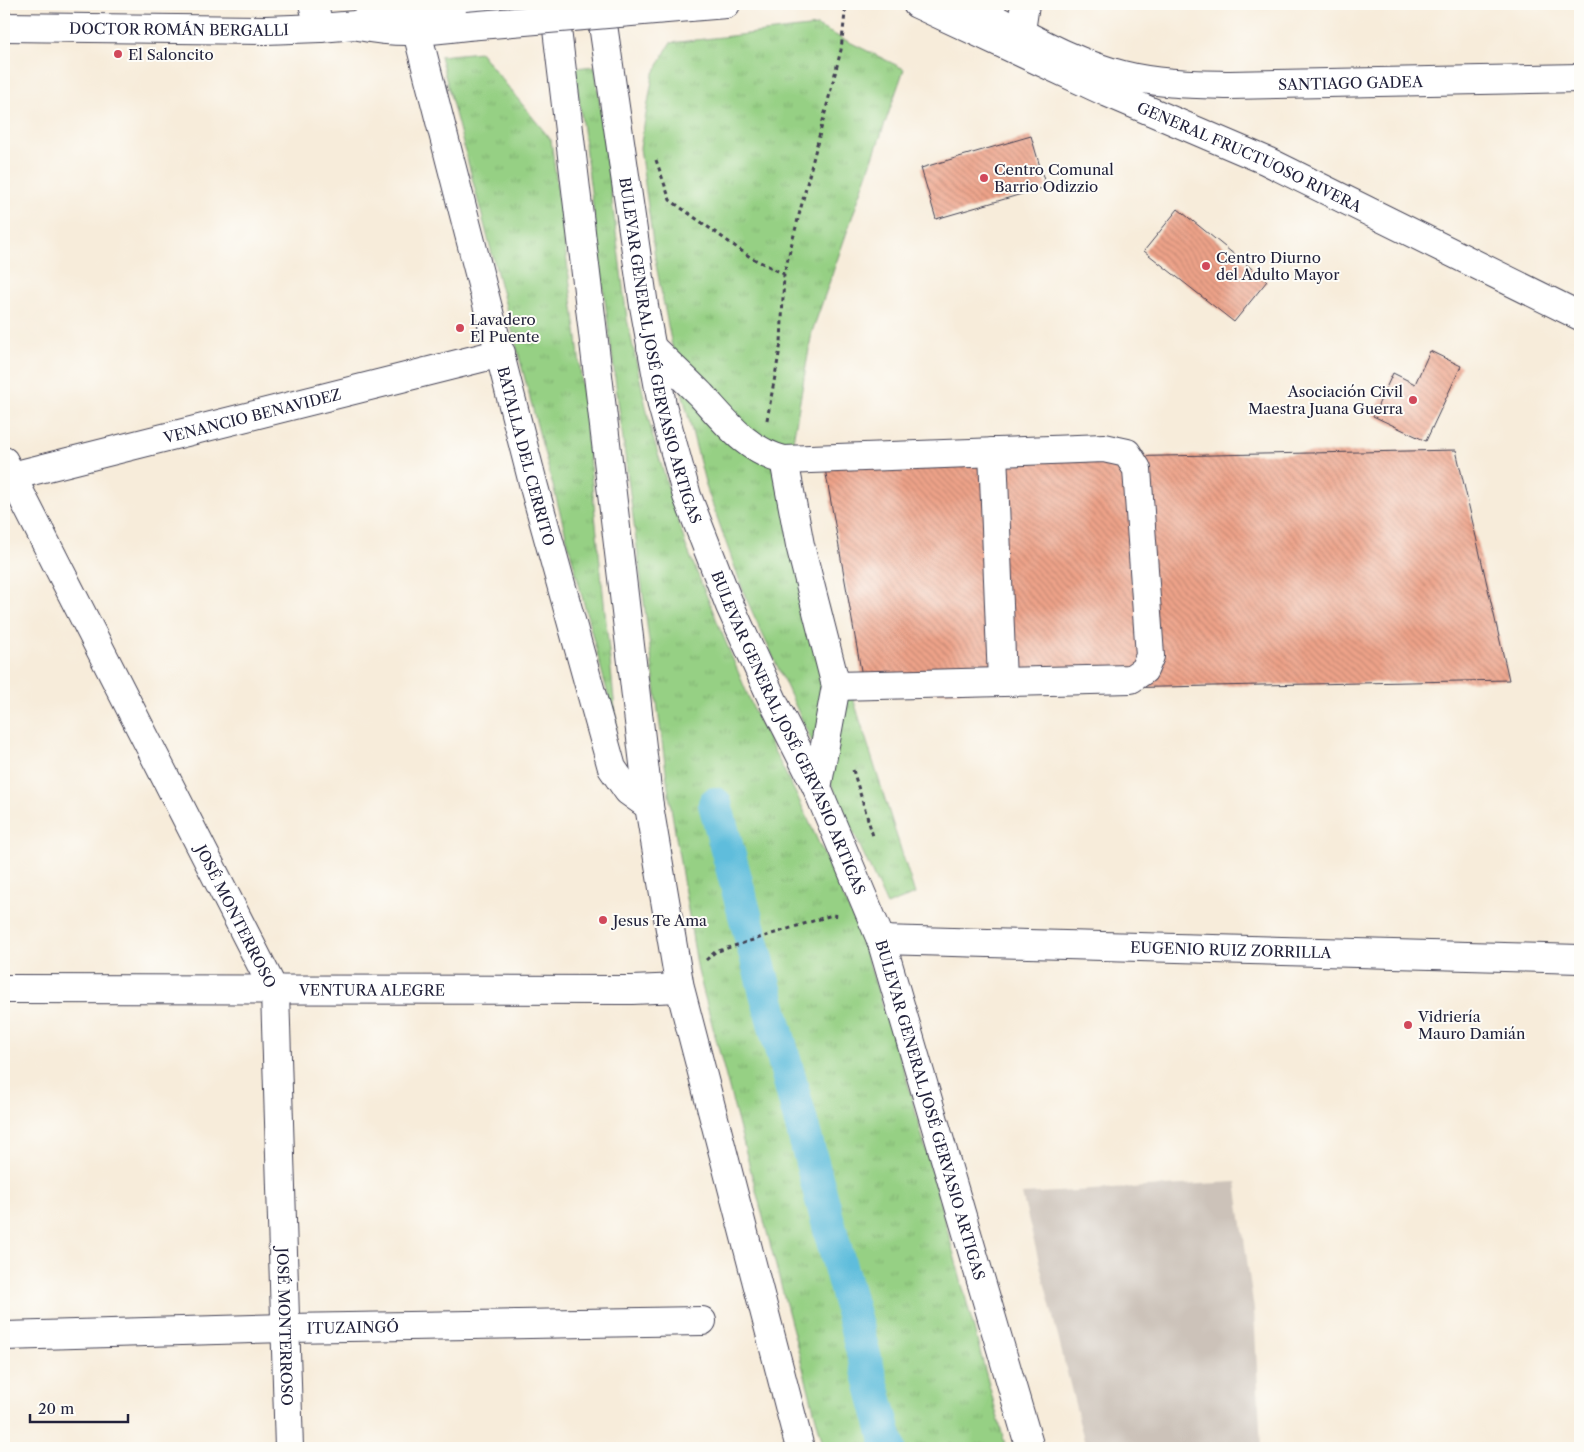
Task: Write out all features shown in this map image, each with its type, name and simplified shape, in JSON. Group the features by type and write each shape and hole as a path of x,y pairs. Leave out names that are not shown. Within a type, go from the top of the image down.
{"street":[{"name":"DOCTOR ROMÁN BERGALLI","path":"4,27 264,30 317,16 384,31 417,32 499,4"},
{"path":"554,4 649,806 680,988 800,1448"},
{"name":"BULEVAR GENERAL JOSÉ GERVASIO ARTIGAS","path":"600,4 620,154 651,346 662,405 687,496 734,615 775,706 817,788 882,940 1030,1448"},
{"name":"DOCTOR ROMÁN BERGALLI","path":"355,25 394,12 467,16 726,4"},
{"name":"GENERAL FRUCTUOSO RIVERA","path":"917,4 1123,75"},
{"name":"GENERAL FRUCTUOSO RIVERA","path":"966,4 1016,39 1108,92 1267,160 1580,316"},
{"path":"1016,39 1025,4"},
{"name":"BATALLA DEL CERRITO","path":"417,32 534,487 612,768 628,791 649,806"},
{"name":"SANTIAGO GADEA","path":"1123,75 1175,84 1230,86 1580,78"},
{"path":"651,346 701,396 731,430 764,455 784,460 1104,448 1126,453 1137,469 1150,656 1144,670 1132,679 836,686"},
{"name":"VENANCIO BENAVIDEZ","path":"6,472 501,353"},
{"path":"993,452 1002,681"},
{"path":"784,460 800,545 836,686 817,788"},
{"name":"JOSÉ MONTERROSO","path":"6,472 275,992 287,1328 289,1448"},
{"name":"EUGENIO RUIZ ZORRILLA","path":"882,940 1580,959"},
{"name":"VENTURA ALEGRE","path":"4,989 275,992 632,990 680,988"},
{"name":"ITUZAINGÓ","path":"4,1336 287,1328 702,1321"}],"path":[{"path":"654,154 670,200 750,257 784,274"},
{"path":"715,952 832,915"}],"shaded area":[{"path":"1236,1182 1254,1310 1261,1448 1086,1448 1022,1194"}],"green space":[{"path":"817,26 904,69 812,332 793,441 794,473 841,660 915,894 887,905 745,596 706,486 678,376 656,265 640,148 653,75 670,43"},
{"path":"480,52 551,140 577,338 617,729 440,56"},
{"path":"595,66 627,319 652,434 686,546 756,715 801,804 857,927 907,1080 1006,1448 824,1448 698,971 669,795 575,68"}],"building":[{"name":"Centro Comunal Barrio Odizzio","path":"1031,136 1046,187 936,219 921,168"},
{"name":"Centro Diurno del Adulto Mayor","path":"1178,209 1267,281 1234,322 1144,251"},
{"name":"Asociación Civil Maestra Juana Guerra","path":"1430,351 1461,366 1426,441 1373,416 1393,373 1415,384"},
{"path":"1456,450 1509,680 865,693 824,463"}],"waterway":[{"path":"715,804 889,1448"}],"place":[{"name":"El Saloncito","path":"118,54"},
{"name":"Centro Comunal Barrio Odizzio","path":"984,178"},
{"name":"Centro Diurno del Adulto Mayor","path":"1206,266"},
{"name":"Lavadero El Puente","path":"460,328"},
{"name":"Asociación Civil Maestra Juana Guerra","path":"1413,400"},
{"name":"Jesus Te Ama","path":"603,920"},
{"name":"Vidriería Mauro Damián","path":"1408,1025"}]}
